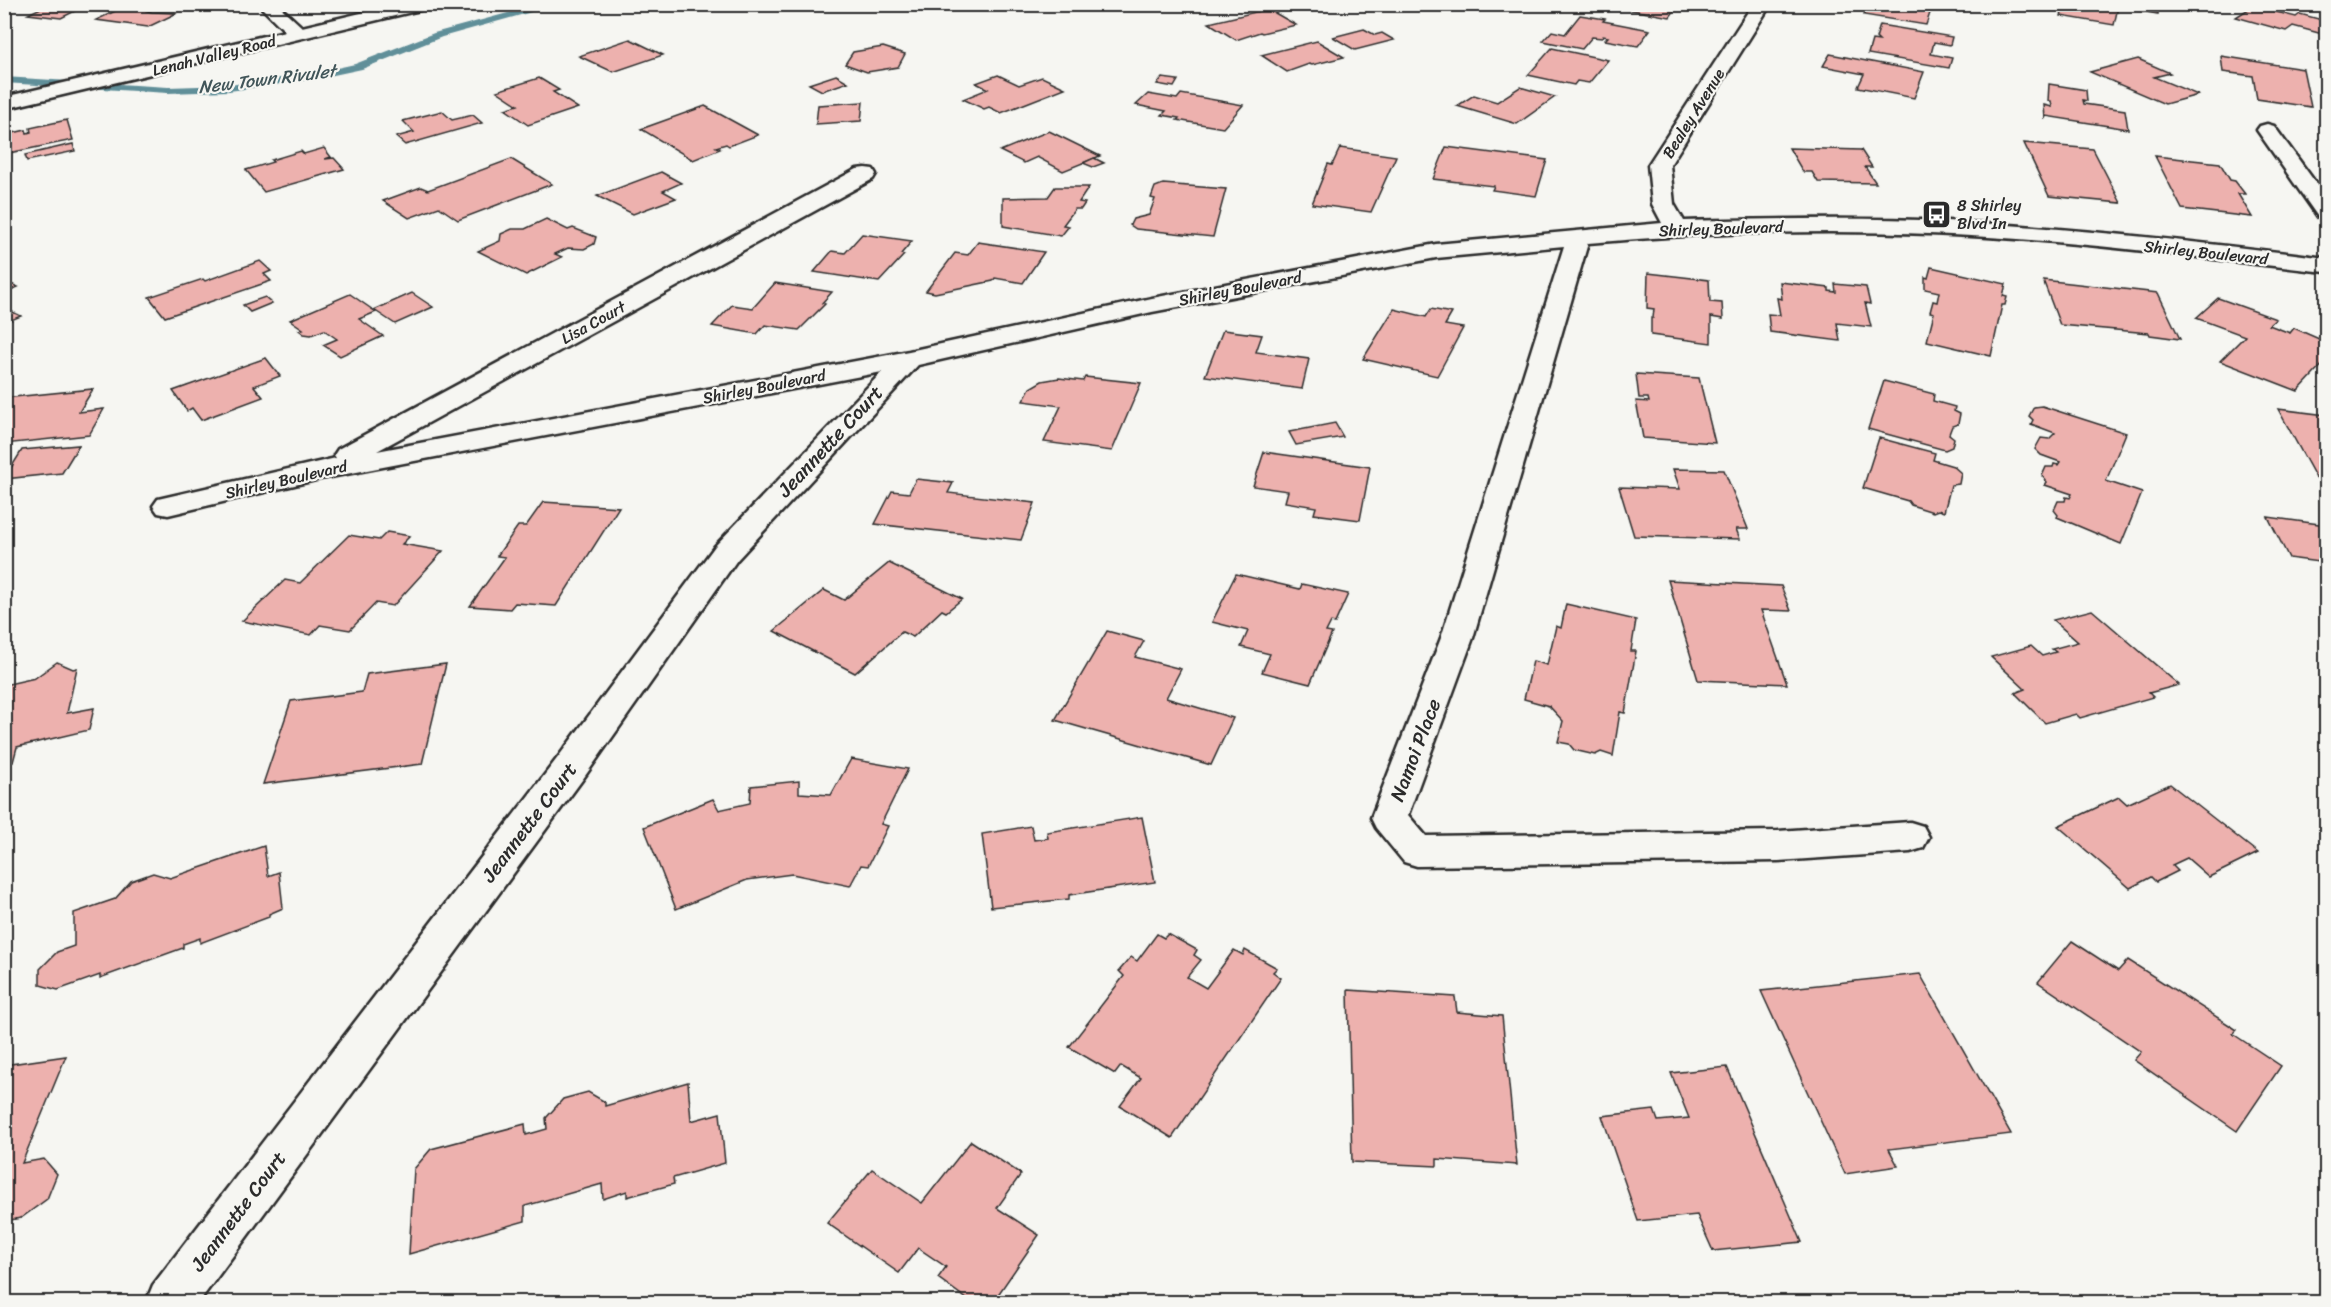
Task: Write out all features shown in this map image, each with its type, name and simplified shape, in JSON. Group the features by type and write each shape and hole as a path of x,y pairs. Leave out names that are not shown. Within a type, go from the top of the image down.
{"street":[{"path":"266,4 299,34"},
{"name":"Lenah Valley Road","path":"4,103 424,4"},
{"name":"Bealey Avenue","path":"1677,228 1663,204 1659,165 1762,4"},
{"path":"2267,130 2326,212"},
{"name":"Lisa Court","path":"320,470 865,174"},
{"name":"Shirley Boulevard","path":"168,506 320,470 909,359 1152,305 1436,251 1677,228 1839,225 1946,228 2055,236 2326,265"},
{"name":"Namoi Place","path":"1578,238 1458,638 1389,818 1417,851 1778,846 1910,837"},
{"name":"Jeannette Court","path":"170,1302 564,775 726,553 909,359"}],"building":[{"path":"49,4 89,4 61,18 28,14"},
{"path":"1617,4 1679,4 1670,17 1615,7"},
{"path":"1884,4 1933,4 1926,25 1864,15 1867,6 1888,10 1883,7"},
{"path":"2065,4 2159,4 2158,14 2118,7 2114,25 2061,16"},
{"path":"126,6 151,9 147,11 152,12 177,13 148,27 96,20"},
{"path":"2253,6 2296,17 2300,14 2326,21 2326,35 2293,26 2286,31 2236,17"},
{"path":"1268,9 1296,25 1260,32 1236,40 1209,23"},
{"path":"1580,15 1650,30 1638,46 1605,40 1608,37 1603,36 1602,38 1592,37 1582,49 1543,41 1552,31 1565,34"},
{"path":"1880,25 1952,37 1950,45 1934,42 1931,54 1952,58 1949,68 1868,54 1872,40 1879,41 1876,38"},
{"path":"1364,29 1375,35 1382,33 1394,40 1355,50 1333,37"},
{"path":"630,39 663,55 613,72 579,56"},
{"path":"1317,41 1344,57 1309,64 1287,72 1261,55"},
{"path":"883,47 905,54 898,67 867,72 845,64 853,52"},
{"path":"1552,48 1608,60 1589,83 1577,81 1574,85 1528,75"},
{"path":"1830,54 1924,72 1914,98 1858,87 1864,74 1823,66"},
{"path":"2221,56 2303,69 2311,107 2257,99 2253,76 2223,72"},
{"path":"2138,59 2170,73 2154,77 2198,95 2165,104 2090,72"},
{"path":"836,75 848,82 822,91 809,84"},
{"path":"998,75 1019,85 1042,77 1065,88 1001,113 989,107 984,109 963,99 988,89 976,83"},
{"path":"539,78 559,90 553,92 578,108 528,125 505,109 518,105 497,91"},
{"path":"1162,78 1178,80 1174,87 1157,84"},
{"path":"2049,84 2086,90 2087,101 2083,100 2084,104 2125,110 2128,129 2046,116 2045,119 2044,105 2052,107 2051,101 2048,101"},
{"path":"1520,87 1555,97 1517,124 1457,106 1474,95 1497,102"},
{"path":"1148,94 1177,99 1181,94 1243,105 1223,128 1177,120 1179,118 1162,115 1166,111 1136,105"},
{"path":"863,102 861,121 816,124 818,105"},
{"path":"705,106 758,135 729,146 726,144 716,147 720,149 693,160 641,129"},
{"path":"442,111 452,120 473,115 482,123 405,145 396,137 414,132 403,121"},
{"path":"67,120 73,140 4,154 4,135 26,130 27,133 31,132 30,128"},
{"path":"1049,131 1100,156 1063,171 1037,157 1024,163 1000,151"},
{"path":"2024,143 2093,149 2121,203 2049,196"},
{"path":"73,144 75,151 27,161 25,155"},
{"path":"1446,147 1547,160 1536,196 1492,190 1494,186 1433,179"},
{"path":"324,148 331,157 325,159 334,158 344,169 264,192 246,170 301,151 304,154"},
{"path":"1340,148 1396,156 1371,212 1312,204 1328,164 1332,165"},
{"path":"1789,148 1861,150 1872,167 1865,167 1876,183 1818,182 1812,172 1803,172"},
{"path":"2155,156 2220,163 2230,180 2235,181 2245,194 2238,194 2252,217 2182,209"},
{"path":"1094,158 1104,163 1093,167 1083,163"},
{"path":"511,159 552,184 458,220 439,207 409,218 383,201 421,187 428,190"},
{"path":"661,172 681,183 663,191 676,198 633,214 597,196"},
{"path":"1163,184 1226,189 1213,237 1136,229 1130,225 1133,219 1149,215 1155,199 1151,198 1155,187"},
{"path":"1055,187 1089,187 1079,202 1085,203 1081,209 1075,209 1063,225 1069,226 1061,236 1003,226 1003,198 1048,197"},
{"path":"546,219 568,230 573,228 596,237 594,244 584,249 568,248 555,254 562,257 526,275 478,251 500,241 501,234 512,229 525,229"},
{"path":"862,234 912,241 901,254 904,255 879,282 814,272 832,251 845,253"},
{"path":"978,242 1044,252 1023,283 995,278 993,281 935,293 926,291 955,253 968,255"},
{"path":"260,261 271,271 264,274 271,281 165,317 149,297 203,279 205,281"},
{"path":"1931,267 2006,284 2003,296 2007,297 2005,305 2002,305 1991,356 1927,341 1934,313 1930,312 1933,301 1937,302 1939,292 1925,289 1925,277 1928,278"},
{"path":"1648,273 1709,280 1710,302 1722,303 1723,319 1711,317 1711,343 1651,335 1651,318 1653,318 1654,309 1647,308"},
{"path":"2043,280 2158,293 2180,339 2149,333 2060,325"},
{"path":"4,281 18,287 4,293"},
{"path":"1780,282 1829,288 1829,291 1836,292 1835,284 1866,287 1870,304 1865,303 1871,327 1837,323 1840,341 1770,332 1768,314 1780,315 1777,298 1782,299"},
{"path":"775,283 832,292 822,303 825,304 799,330 765,325 757,334 712,326 732,305 753,308"},
{"path":"412,293 433,307 395,324 374,310"},
{"path":"350,294 376,312 359,319 383,336 340,356 323,345 337,339 324,330 311,335 304,334 299,330 303,329 290,320"},
{"path":"265,297 272,303 250,312 243,305"},
{"path":"2218,298 2276,319 2269,325 2290,333 2294,328 2326,342 2326,361 2298,391 2220,361 2245,336 2196,318"},
{"path":"4,308 21,316 4,323"},
{"path":"1394,309 1426,317 1431,309 1452,313 1445,325 1463,328 1437,376 1363,359"},
{"path":"1223,330 1262,335 1256,352 1309,359 1302,389 1205,376"},
{"path":"266,358 280,376 254,386 263,397 201,420 192,408 187,411 173,391"},
{"path":"1636,374 1699,378 1715,443 1643,438 1636,401 1649,402 1648,398 1639,398"},
{"path":"1085,377 1141,383 1112,451 1044,442 1061,406 1023,401 1030,388 1042,381 1059,378 1083,381"},
{"path":"1884,381 1934,394 1933,401 1955,407 1954,411 1960,414 1958,424 1952,426 1949,434 1954,438 1952,447 1945,450 1868,429"},
{"path":"93,389 79,412 104,409 89,435 4,444 4,398"},
{"path":"2042,406 2126,433 2106,481 2142,493 2121,544 2057,517 2054,510 2058,501 2065,501 2066,497 2070,498 2072,494 2045,485 2047,482 2042,476 2046,467 2053,467 2054,464 2058,465 2060,462 2041,455 2035,449 2041,438 2049,439 2055,433 2031,424 2033,420 2029,416 2034,407"},
{"path":"2278,409 2326,415 2326,480 2316,478"},
{"path":"1335,423 1343,437 1296,445 1289,432"},
{"path":"1879,438 1935,453 1933,460 1953,466 1961,473 1959,484 1951,485 1944,512 1938,510 1933,512 1911,505 1908,501 1863,488"},
{"path":"79,445 62,473 4,479 22,450"},
{"path":"1264,452 1370,467 1360,520 1314,514 1316,507 1285,502 1288,491 1253,486"},
{"path":"1673,469 1724,470 1748,529 1736,529 1740,539 1634,536 1619,487 1680,489"},
{"path":"916,479 953,483 948,493 1035,503 1021,540 875,524 892,491 909,493"},
{"path":"543,502 619,507 556,606 515,603 510,609 470,606 505,557 497,556 518,526 526,526"},
{"path":"2268,517 2326,525 2326,563 2289,558"},
{"path":"387,532 410,536 402,544 443,551 393,606 376,603 350,630 320,625 311,635 242,621 285,580 300,583 349,535 379,540"},
{"path":"889,563 962,599 946,612 942,610 913,637 902,632 855,673 774,631 824,590 844,600"},
{"path":"1236,574 1300,589 1302,584 1348,594 1335,623 1331,622 1326,632 1332,633 1310,684 1262,672 1270,654 1241,647 1248,631 1212,622"},
{"path":"1668,580 1781,586 1791,611 1761,610 1787,684 1698,680"},
{"path":"1566,604 1636,620 1631,651 1636,651 1625,713 1620,712 1613,756 1601,752 1595,755 1574,750 1569,744 1558,742 1563,721 1549,706 1524,699 1533,661 1547,665 1556,626 1561,628"},
{"path":"2092,610 2179,685 2149,693 2153,697 2080,718 2076,714 2045,723 2015,693 2025,689 1991,657 2031,646 2042,656 2056,652 2052,649 2078,642 2053,620"},
{"path":"1107,631 1144,641 1135,657 1181,669 1166,698 1233,718 1211,765 1055,720"},
{"path":"57,662 73,669 77,668 67,713 94,708 89,730 17,747 13,762 4,764 4,685 35,678"},
{"path":"446,664 422,764 263,784 291,701 362,692 367,674"},
{"path":"851,759 908,769 881,824 888,826 868,866 861,865 850,886 792,874 747,880 676,909 644,827 713,799 719,810 750,803 751,786 799,781 799,793 831,795"},
{"path":"2170,784 2258,853 2209,877 2187,858 2172,865 2178,871 2156,882 2151,877 2130,888 2058,826 2119,797 2127,804"},
{"path":"1142,817 1155,882 1069,895 1069,899 991,907 982,834 1031,826 1034,840 1048,838 1047,832"},
{"path":"264,846 268,876 279,872 283,908 269,914 269,917 200,943 200,938 183,944 183,948 100,978 100,975 58,990 40,985 40,969 57,952 74,946 74,913 115,899 131,881 153,873 170,878"},
{"path":"1157,934 1164,938 1168,934 1197,950 1194,955 1201,960 1187,977 1206,988 1234,950 1243,955 1245,950 1277,968 1273,972 1281,978 1172,1138 1120,1106 1141,1078 1121,1066 1115,1074 1069,1047 1124,976 1119,971 1131,957 1137,961"},
{"path":"2072,941 2118,971 2128,960 2237,1030 2233,1034 2281,1066 2237,1131 2134,1060 2141,1052 2038,982"},
{"path":"1920,974 2011,1134 1889,1149 1898,1166 1845,1174 1761,991"},
{"path":"1348,990 1455,997 1457,1012 1502,1016 1517,1165 1437,1159 1437,1166 1352,1162"},
{"path":"66,1056 22,1163 44,1159 57,1174 47,1199 21,1218 4,1221 4,1065"},
{"path":"1727,1067 1802,1242 1713,1251 1697,1215 1638,1221 1602,1116 1654,1110 1658,1121 1689,1118 1671,1073"},
{"path":"688,1082 691,1121 720,1113 725,1163 673,1178 674,1184 627,1197 627,1191 603,1199 602,1184 525,1206 525,1221 409,1254 414,1169 431,1149 525,1124 526,1135 547,1129 546,1118 563,1099 588,1092 605,1102 605,1106"},
{"path":"971,1141 1021,1174 997,1208 1039,1235 993,1302 971,1302 938,1278 946,1267 918,1248 899,1273 827,1223 872,1169 922,1203"}],"waterway":[{"name":"New Town Rivulet","path":"4,80 168,90 229,88 310,77 358,67 438,35 555,4"}],"place":[{"name":"8 Shirley Blvd In","path":"1936,214"}]}
